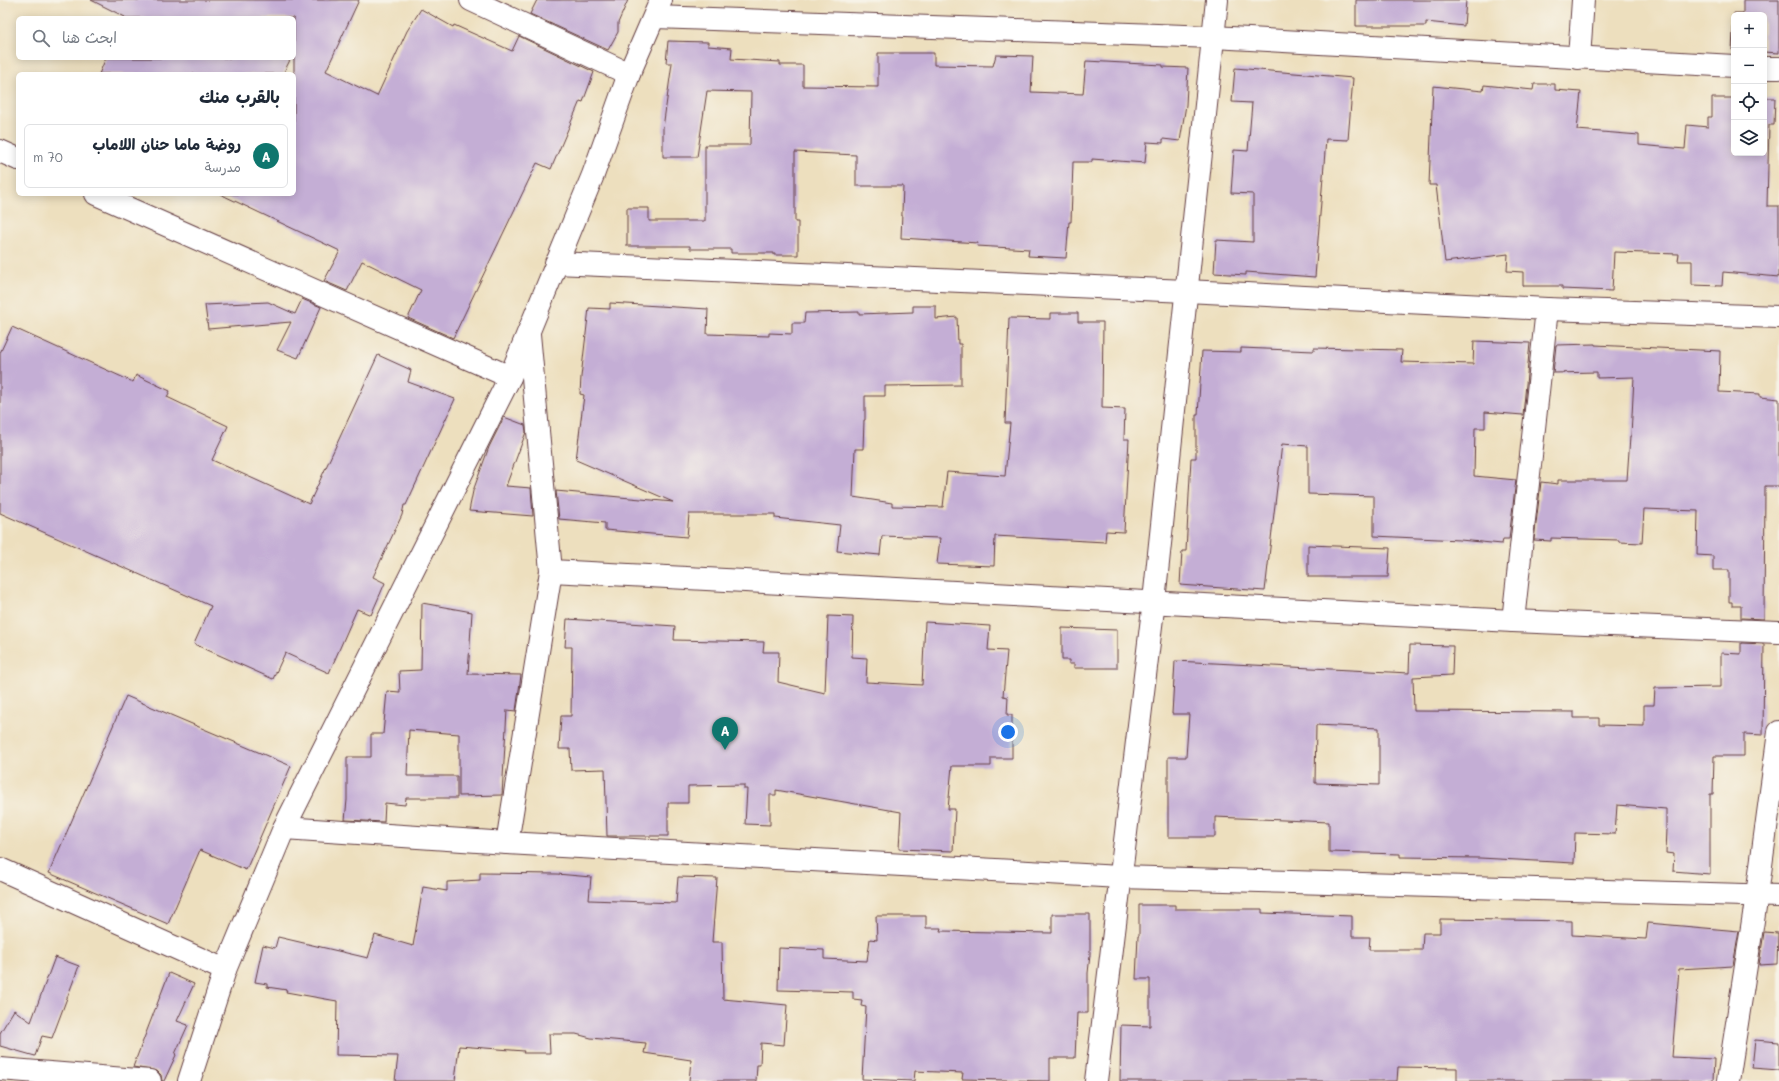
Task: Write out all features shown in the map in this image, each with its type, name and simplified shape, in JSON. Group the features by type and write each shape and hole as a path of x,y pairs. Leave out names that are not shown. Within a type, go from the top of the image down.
{"street":[{"path":"471,0 630,74"},
{"path":"1096,1081 1154,601 1218,0"},
{"path":"1579,58 1583,0"},
{"path":"189,1081 225,970 284,828 510,377 593,175 630,74 658,8 1731,66"},
{"path":"1767,68 1779,68"},
{"path":"0,151 16,158"},
{"path":"101,196 510,377"},
{"path":"556,263 1186,290 1547,309 1779,317"},
{"path":"1513,620 1547,309"},
{"path":"507,843 550,571 529,331"},
{"path":"550,571 1513,620 1779,632"},
{"path":"1728,1081 1757,895 1779,732"},
{"path":"284,828 507,843 1120,877 1779,896"},
{"path":"0,869 225,970"},
{"path":"0,1069 150,1081"}],"building":[{"path":"91,0 359,0 326,71 377,96 407,31 421,9 453,27 454,25 512,51 519,36 594,72 583,102 580,101 551,169 537,163 453,338 408,318 421,290 362,261 347,291 324,281 340,251 224,196 296,196 296,72 294,72 294,60 296,60 296,16 123,16"},
{"path":"537,0 628,0 618,23 618,32 608,50 530,14"},
{"path":"1356,0 1466,0 1464,26 1426,22 1426,26 1356,26"},
{"path":"1743,0 1779,0 1779,53 1767,52 1767,12 1743,12"},
{"path":"668,41 708,42 708,46 732,48 731,59 780,62 780,65 803,65 803,86 878,87 878,53 934,53 934,65 993,66 996,55 1033,56 1031,92 1083,94 1086,61 1163,65 1163,67 1188,68 1186,105 1180,141 1163,139 1163,143 1147,142 1145,163 1092,159 1092,162 1073,162 1071,222 1069,222 1066,258 1028,256 1029,249 977,246 978,243 901,238 903,186 856,186 856,155 795,152 795,222 798,222 798,255 774,255 774,253 731,253 731,249 690,249 690,246 627,246 627,208 649,208 649,221 705,221 705,145 750,145 751,92 707,91 697,157 663,157 663,128 672,63 666,63"},
{"path":"105,60 290,60 284,72 100,72"},
{"path":"1235,68 1353,78 1348,140 1326,139 1315,277 1246,272 1246,275 1214,273 1216,240 1253,242 1253,194 1231,193 1234,150 1248,151 1252,103 1232,102"},
{"path":"1534,84 1555,84 1555,90 1581,92 1577,130 1639,135 1639,145 1685,149 1687,125 1708,127 1708,117 1712,117 1712,98 1731,98 1731,156 1767,156 1767,98 1775,98 1774,125 1769,125 1767,206 1779,206 1779,277 1723,272 1722,286 1692,285 1692,261 1678,261 1679,254 1614,252 1612,291 1562,289 1562,286 1523,286 1523,272 1507,271 1508,254 1445,262 1436,185 1429,185 1433,86 1483,91 1484,85 1533,90"},
{"path":"302,299 321,307 298,358 277,350 291,322 208,329 205,305 268,302 295,314"},
{"path":"610,303 708,309 707,334 769,336 769,333 792,334 792,323 804,323 805,313 859,312 859,314 913,312 913,306 936,306 936,319 957,317 958,344 961,344 961,385 885,386 885,396 865,396 863,449 855,449 853,497 892,503 892,506 943,507 947,472 1005,476 1010,423 1005,423 1009,318 1050,319 1050,313 1078,313 1078,322 1103,322 1102,408 1125,409 1124,439 1129,439 1124,532 1106,531 1105,542 995,536 994,566 937,564 940,538 882,536 880,555 837,551 840,525 775,518 775,514 689,514 687,537 605,530 605,523 559,519 556,491 673,502 576,460 584,395 580,394 589,308 610,309"},
{"path":"12,327 133,382 136,375 170,391 167,397 228,426 212,460 309,504 378,355 411,370 408,382 455,399 406,505 404,505 402,515 373,577 385,583 371,615 357,609 329,673 285,653 273,679 194,644 211,606 0,513 0,353"},
{"path":"1474,341 1530,343 1523,415 1485,412 1485,428 1475,428 1474,476 1516,480 1509,539 1503,539 1502,544 1460,540 1374,536 1374,496 1308,494 1308,446 1282,444 1265,591 1180,585 1182,551 1186,551 1191,458 1196,458 1196,415 1198,415 1202,351 1241,352 1241,348 1314,351 1314,348 1402,350 1401,362 1473,364"},
{"path":"1595,344 1720,351 1719,392 1760,394 1760,397 1779,399 1779,486 1765,486 1764,619 1741,618 1741,606 1732,606 1732,602 1729,602 1729,570 1713,570 1713,556 1697,555 1698,511 1644,509 1642,543 1619,542 1619,540 1551,538 1551,541 1534,540 1541,482 1558,484 1558,480 1627,480 1634,377 1597,378 1597,372 1553,373 1556,345"},
{"path":"504,417 525,425 526,432 506,486 531,488 533,516 469,511 473,491 489,447"},
{"path":"1308,545 1390,548 1388,577 1308,577"},
{"path":"422,603 472,612 468,674 521,675 516,711 507,710 502,795 459,796 459,734 409,730 407,776 457,776 457,798 406,798 405,805 385,803 384,822 345,820 347,800 347,757 371,757 371,734 383,734 387,691 400,692 399,671 421,670"},
{"path":"828,616 853,617 852,657 867,658 866,682 922,685 925,622 990,626 988,650 1007,651 1003,696 1008,697 1007,715 1012,715 1012,758 991,758 991,766 952,766 948,809 955,809 953,851 899,849 901,812 776,790 776,795 770,795 770,825 745,824 747,789 744,789 744,785 688,786 688,803 668,803 668,836 607,836 605,769 571,770 570,749 559,749 561,716 571,716 572,647 565,647 567,619 675,626 674,640 764,642 763,652 779,652 778,682 825,693"},
{"path":"1062,628 1117,630 1117,668 1074,668 1074,664 1069,664 1069,660 1062,660"},
{"path":"1741,643 1764,644 1763,735 1744,734 1744,756 1714,756 1713,794 1710,794 1710,874 1673,871 1674,854 1666,853 1666,809 1617,805 1615,834 1575,833 1574,863 1480,858 1400,857 1400,854 1329,852 1329,822 1215,817 1215,837 1168,837 1168,757 1186,757 1189,714 1172,714 1175,661 1409,673 1410,645 1453,646 1452,675 1413,677 1414,711 1574,712 1574,718 1599,718 1599,725 1644,726 1644,705 1654,705 1655,688 1721,687 1721,653 1741,654","holes":["1316,725 1379,728 1379,785 1315,783"]},
{"path":"126,696 291,766 246,870 200,850 168,924 49,873"},
{"path":"480,873 557,874 591,877 589,900 676,903 678,877 717,878 712,942 722,942 723,999 787,1005 784,1045 761,1043 760,1065 757,1065 756,1081 689,1081 691,1060 644,1053 646,1043 591,1038 576,1034 549,1034 550,1053 523,1053 524,1051 459,1046 455,1081 395,1081 398,1056 336,1055 337,1001 286,992 287,990 267,987 267,984 255,982 263,945 275,948 278,937 368,958 375,935 413,946 423,887 447,891 447,882 480,880"},
{"path":"1139,905 1175,905 1175,909 1262,909 1262,913 1352,916 1352,937 1370,937 1369,950 1422,950 1423,933 1440,933 1440,919 1572,921 1572,935 1646,939 1648,923 1739,931 1733,966 1679,969 1672,1057 1714,1059 1713,1081 1457,1081 1457,1068 1398,1067 1397,1081 1120,1081 1121,1025 1150,1026 1150,979 1136,979 1139,936"},
{"path":"1052,914 1090,914 1090,955 1088,973 1088,1013 1077,1013 1075,1058 1050,1058 1050,1081 962,1079 963,1073 915,1071 914,1081 862,1079 866,1007 861,1006 862,1000 853,999 853,992 778,990 779,948 824,950 824,959 867,961 870,939 877,940 876,916 926,916 926,928 941,928 940,931 1052,933"},
{"path":"1764,932 1778,933 1777,964 1759,965"},
{"path":"55,957 79,966 52,1038 42,1036 35,1056 0,1046 0,1033 14,1010 31,1022"},
{"path":"169,973 194,984 177,1021 188,1025 164,1081 162,1081 161,1075 157,1071 133,1067"},
{"path":"1755,1040 1779,1042 1779,1070 1752,1068"}],"place":[{"name":"روضة ماما حنان اللاماب","path":"725,750"}]}
